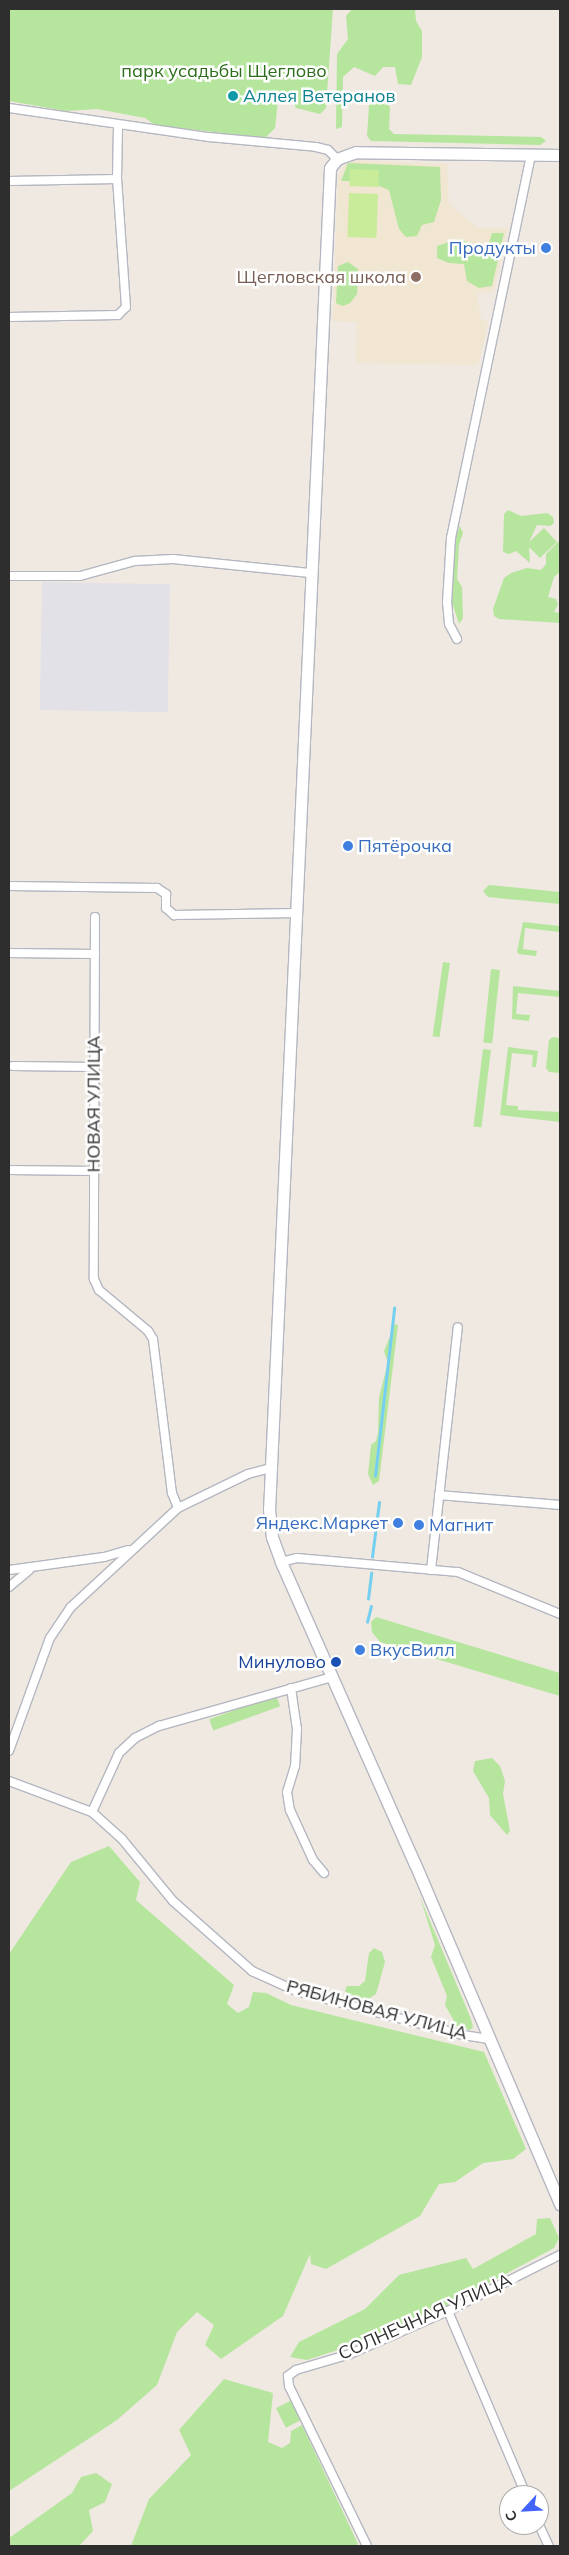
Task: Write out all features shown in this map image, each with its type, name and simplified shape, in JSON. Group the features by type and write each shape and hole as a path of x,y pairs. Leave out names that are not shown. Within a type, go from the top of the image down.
{"main road":[{"path":"559,155 356,152 336,159 328,181 298,913 270,1468 272,1537 281,1562 560,2204"}],"street":[{"path":"9,108 118,125 316,147 328,150 336,159"},
{"path":"9,317 118,315 126,307 117,179 118,125"},
{"path":"457,639 449,624 447,603 450,538 531,155"},
{"path":"9,181 117,179"},
{"path":"9,576 80,576 134,560 174,559 312,573"},
{"path":"9,886 157,888 166,894 166,908 174,915 298,913"},
{"name":"НОВАЯ УЛИЦА","path":"96,917 94,1279 99,1290 148,1331 153,1339 172,1493 178,1508"},
{"path":"9,953 95,954"},
{"path":"13,1066 94,1067"},
{"path":"9,1170 94,1171"},
{"path":"431,1570 458,1327"},
{"path":"9,1751 50,1638 71,1607 130,1550 178,1508 248,1474 270,1468"},
{"path":"439,1495 560,1505"},
{"path":"9,1570 29,1570 104,1557 130,1550"},
{"path":"281,1562 297,1558 458,1572 560,1614"},
{"path":"9,1587 29,1570"},
{"path":"92,1812 119,1753 135,1738 159,1726 332,1677"},
{"path":"291,1688 297,1729 295,1766 287,1792 290,1810 313,1860 324,1873"},
{"name":"РЯБИНОВАЯ УЛИЦА","path":"9,1780 92,1812 122,1839 173,1901 252,1971 296,1990 463,2035 489,2038"},
{"name":"СОЛНЕЧНАЯ УЛИЦА","path":"367,2546 289,2386 288,2376 296,2370 350,2354 448,2311 560,2254"},
{"path":"448,2311 522,2485"}],"shaded area":[{"name":"Щегловская школа","path":"347,160 447,164 449,204 478,228 508,228 494,291 477,294 481,319 488,322 479,362 475,365 356,363 357,322 333,321 338,176"},
{"path":"42,582 170,584 168,712 40,710"}],"green space":[{"name":"парк усадьбы Щеглово","path":"9,9 333,9 326,108 320,114 296,108 291,97 278,101 275,128 265,138 155,125 145,118 97,109 66,111 9,101"},
{"path":"352,9 415,9 416,21 422,31 422,57 411,85 398,84 395,67 383,67 375,76 354,67 343,77 342,127 336,129 337,54 348,39 346,16"},
{"path":"373,100 384,101 390,107 389,129 394,134 541,137 546,141 540,145 371,141 367,136 369,105"},
{"path":"348,163 440,167 441,200 434,222 422,225 417,236 406,237 399,229 389,190 367,181 341,181"},
{"path":"350,169 379,170 378,187 349,186"},
{"path":"349,193 378,194 376,238 347,237"},
{"path":"492,233 504,233 492,286 479,288 467,281 464,264 449,263 437,258 437,246 458,239 467,242 472,253 486,253"},
{"path":"348,262 358,269 357,294 350,303 343,306 336,303 338,266"},
{"path":"508,510 521,516 547,513 553,517 554,523 550,526 537,525 529,542 544,528 557,542 540,558 529,547 530,563 516,551 509,554 503,552 504,514"},
{"path":"460,526 463,533 459,545 457,579 462,587 463,618 459,624 452,602 455,537"},
{"path":"560,540 560,572 554,577 548,597 556,599 558,604 554,612 560,613 560,623 499,619 494,616 493,609 504,578 511,573 527,568 541,570 546,564 546,554"},
{"path":"489,885 560,892 560,904 488,897 483,891"},
{"path":"523,922 560,926 560,932 525,928 523,949 537,951 536,956 519,954 517,952"},
{"path":"443,962 450,963 439,1037 433,1036"},
{"path":"491,969 500,970 492,1044 483,1043"},
{"path":"513,986 560,991 560,997 518,993 516,1014 530,1015 529,1021 512,1019"},
{"path":"553,1037 560,1038 560,1073 549,1072 546,1068 549,1040"},
{"path":"508,1047 538,1051 536,1067 532,1067 533,1055 512,1053 506,1105 518,1106 518,1110 560,1112 560,1122 500,1115"},
{"path":"483,1049 491,1050 481,1127 473,1126"},
{"path":"395,1324 398,1325 379,1481 373,1485 368,1474 371,1445 376,1441 378,1433 379,1397 388,1363 384,1351"},
{"path":"376,1617 560,1673 560,1696 380,1642 372,1632 371,1622"},
{"path":"276,1695 280,1706 213,1731 209,1719"},
{"path":"492,1758 500,1766 505,1781 503,1794 510,1831 507,1835 490,1815 489,1798 473,1771 475,1761"},
{"path":"109,1846 140,1882 136,1900 234,1985 227,2004 238,2013 249,2007 253,1992 266,1993 291,2005 484,2052 526,2149 513,2159 483,2163 455,2182 439,2184 420,2216 326,2269 311,2264 310,2254 283,2316 221,2359 205,2345 214,2325 197,2312 177,2332 157,2385 117,2420 9,2491 9,1954 71,1862"},
{"path":"420,1897 471,2019 473,2027 470,2030 457,2026 445,2005 447,1996 431,1957 435,1945"},
{"path":"374,1948 382,1952 385,1962 376,1994 367,2000 348,1997 345,1991 347,1986 359,1986 365,1981 369,1953"},
{"path":"550,2218 559,2238 554,2248 448,2305 362,2342 307,2360 290,2357 299,2342 365,2309 399,2275 466,2258 473,2269 536,2234 537,2219"},
{"path":"224,2379 273,2393 268,2442 282,2448 290,2443 291,2431 302,2425 358,2544 356,2546 131,2546 149,2499 191,2455 179,2430"},
{"path":"292,2400 302,2420 286,2428 276,2408"},
{"path":"96,2473 112,2484 105,2502 89,2510 93,2531 79,2546 9,2546 9,2538 72,2493 81,2477"}],"waterway":[{"path":"375,1476 394,1308"},
{"path":"372,1557 379,1502"},
{"path":"368,1599 371,1573"},
{"path":"367,1622 371,1606"}],"place":[{"name":"Аллея Ветеранов","path":"233,96"},
{"name":"Продукты","path":"546,248"},
{"name":"Щегловская школа","path":"416,277"},
{"name":"Пятёрочка","path":"348,846"},
{"name":"Яндекс.Маркет","path":"398,1523"},
{"name":"Магнит","path":"419,1525"},
{"name":"ВкусВилл","path":"360,1650"},
{"name":"Минулово","path":"336,1662"}]}
